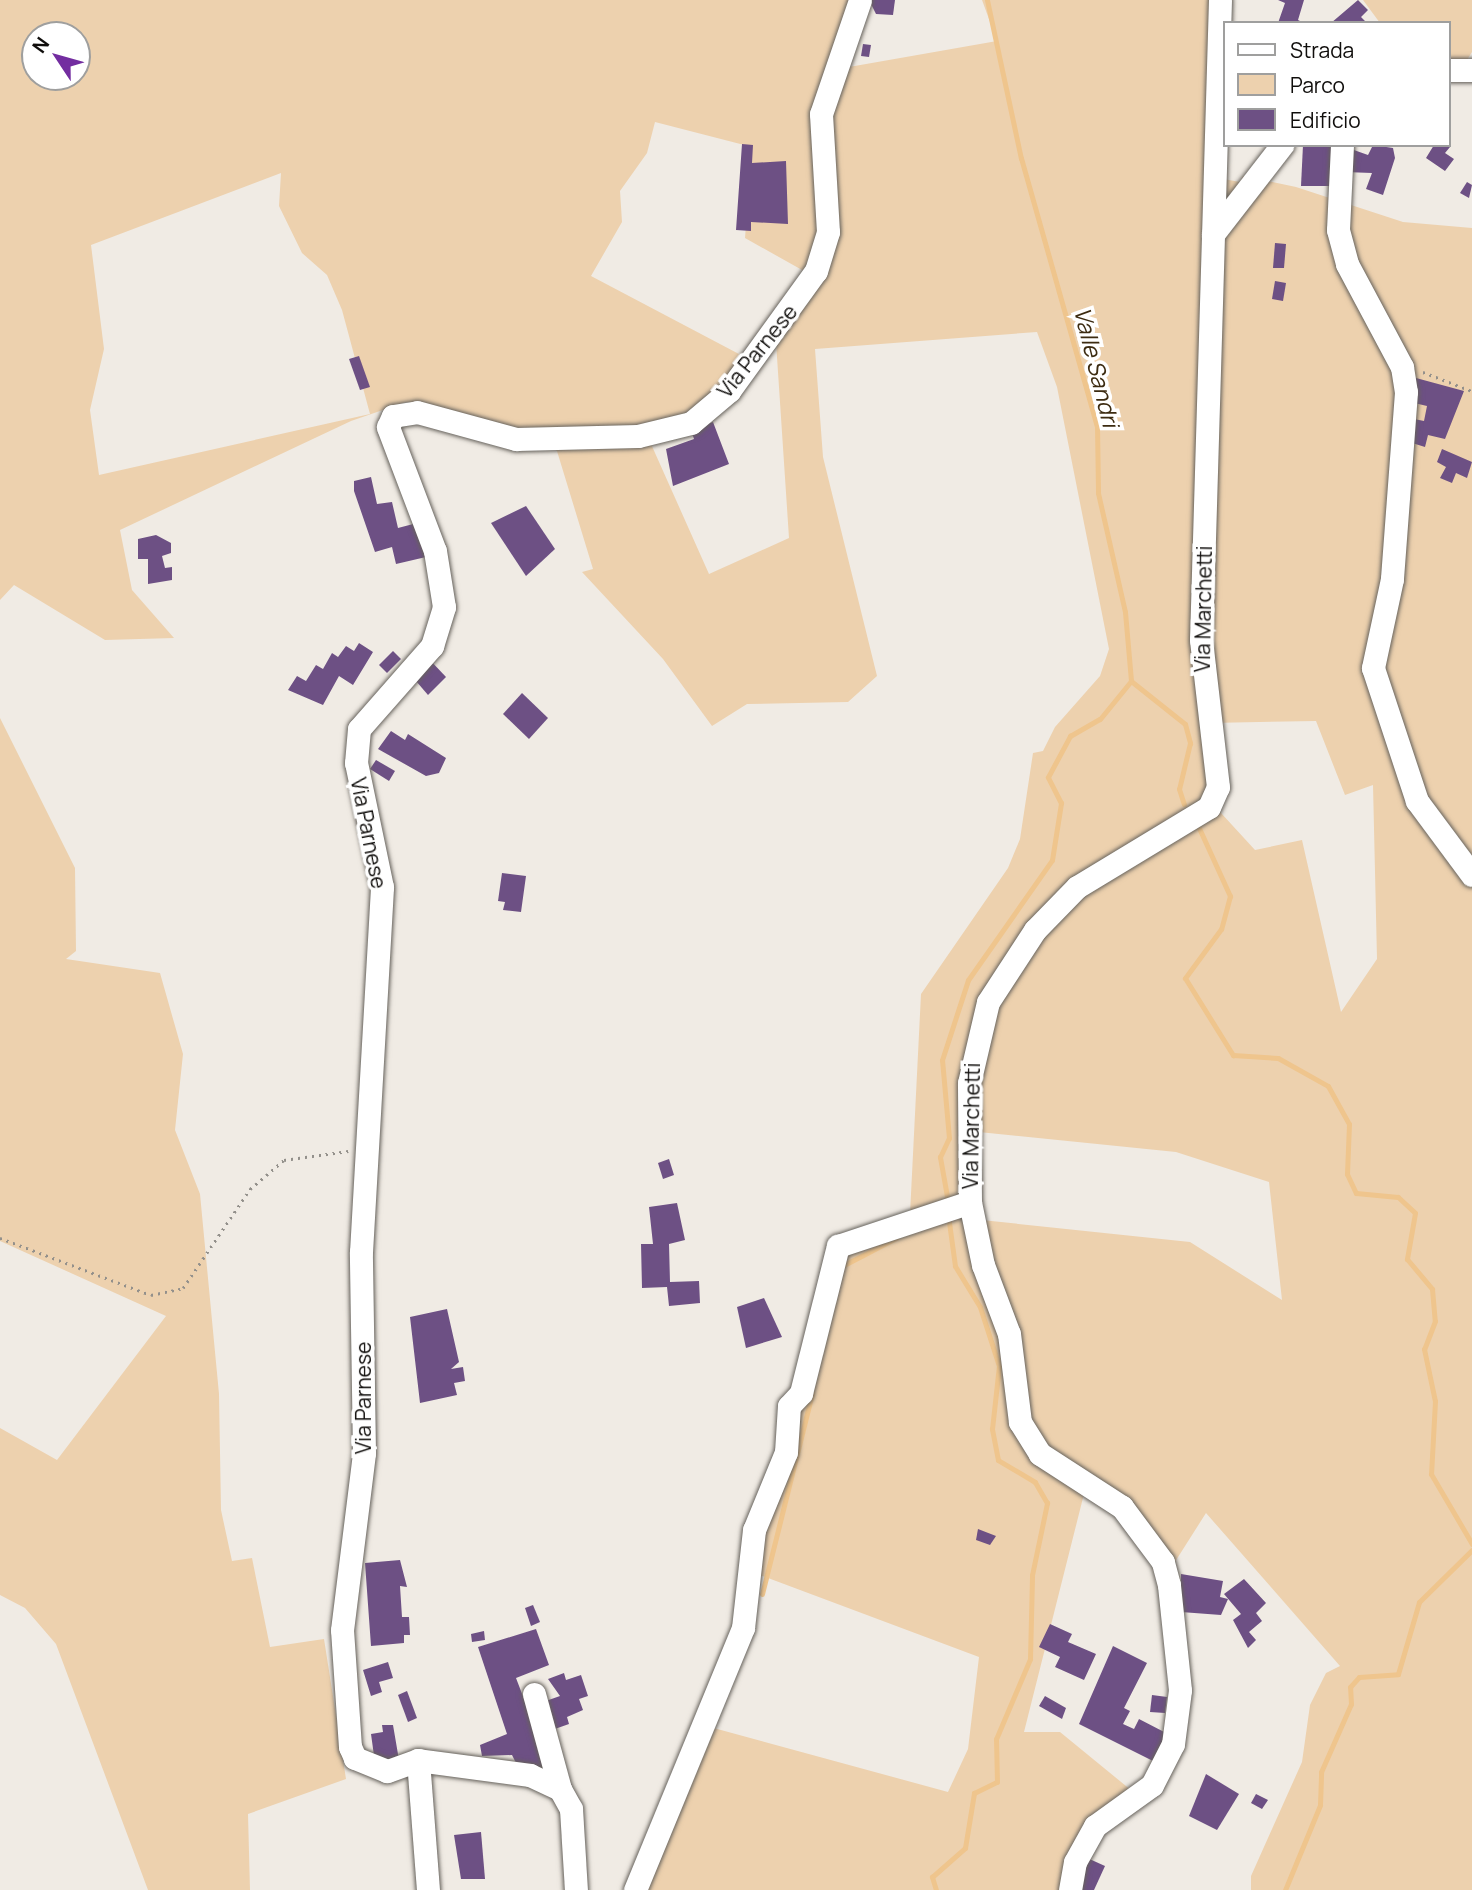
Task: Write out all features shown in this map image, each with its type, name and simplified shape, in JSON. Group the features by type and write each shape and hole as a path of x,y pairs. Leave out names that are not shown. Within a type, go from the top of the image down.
{"street":[{"name":"Via Parnese","path":"560,1789 530,1775 418,1760 387,1771 368,1766 355,1758 345,1722 342,1630 364,1453 365,1153 382,887 356,763 359,729 432,646 444,607 435,551 388,427 393,416 417,412 516,439 638,436 691,423 729,391 816,271 828,232 821,114 860,0"},
{"name":"Via Marchetti","path":"1070,1890 1075,1862 1096,1826 1152,1786 1173,1744 1180,1690 1169,1585 1163,1562 1122,1507 1030,1443 1020,1422 1009,1334 983,1265 954,1208 972,1054 1004,973 1062,900 1209,807 1218,787 1201,640 1220,0"},
{"path":"1451,70 1472,71"},
{"path":"1213,234 1280,147"},
{"path":"1342,147 1338,230 1348,264 1402,367 1406,393 1392,579 1373,668 1418,801 1472,875"},
{"path":"635,1890 743,1628 757,1519 786,1452 789,1406 801,1393 838,1245 954,1208"},
{"path":"534,1694 560,1789 571,1809 576,1890"},
{"path":"418,1760 428,1890"}],"path":[{"path":"1402,367 1472,391"},
{"path":"0,1238 151,1295 183,1288 250,1189 284,1160 365,1153"}],"green space":[{"path":"0,0 853,0 837,64 849,67 997,41 982,0 1218,0 1218,178 1240,182 1243,176 1296,187 1403,222 1472,228 1472,1890 1251,1890 1251,1876 1302,1762 1310,1705 1326,1673 1340,1666 1206,1513 1166,1576 1087,1482 1024,1732 1060,1732 1137,1795 1101,1819 1070,1890 642,1890 710,1727 948,1792 968,1749 979,1657 744,1569 835,1246 910,1214 921,994 1008,868 1020,839 1033,753 1043,751 1055,727 1100,676 1109,649 1057,387 1037,332 815,349 823,457 877,676 848,702 747,704 712,726 663,659 582,572 593,569 553,438 406,402 351,421 120,530 132,590 174,638 105,640 14,585 0,600","holes":["655,122 752,147 745,238 811,275 810,293 776,342 789,538 709,574 647,435 722,402 756,363 591,276 622,222 620,191 647,153","281,173 279,206 302,253 327,275 342,310 370,414 99,475 90,410 104,349 91,245","1316,721 1345,795 1373,785 1377,959 1341,1012 1302,840 1255,850 1210,801 1209,723","969,1131 1176,1152 1269,1182 1282,1300 1190,1242 972,1219"]},
{"path":"1363,0 1472,0 1472,52 1465,63 1451,64 1451,21 1379,21"},
{"path":"0,718 75,868 76,951 66,959 160,973 183,1054 175,1130 200,1194 219,1394 221,1510 232,1561 252,1558 270,1647 324,1639 346,1779 248,1814 250,1890 148,1890 56,1644 25,1608 0,1595 0,1428 57,1460 166,1316 0,1241"}],"building":[{"path":"869,0 895,0 893,15 876,14"},
{"path":"1278,0 1304,0 1298,20 1300,21 1279,21 1285,3"},
{"path":"1358,0 1368,10 1361,17 1365,21 1333,21"},
{"path":"863,44 871,45 869,57 861,56"},
{"path":"742,144 753,145 752,163 786,161 788,224 751,222 751,231 736,230"},
{"path":"1303,147 1334,147 1331,186 1301,186"},
{"path":"1372,147 1393,148 1395,158 1383,195 1366,189 1372,173 1345,172 1351,149 1368,155"},
{"path":"1433,147 1450,147 1445,153 1454,159 1445,171 1426,158"},
{"path":"1467,182 1472,185 1469,198 1460,193"},
{"path":"1275,243 1286,244 1284,268 1273,268"},
{"path":"1275,281 1286,283 1283,301 1272,299"},
{"path":"359,356 370,387 360,390 349,359"},
{"path":"1416,378 1464,391 1445,439 1428,435 1425,447 1409,442 1414,419 1424,421 1427,406 1410,402"},
{"path":"713,422 729,464 673,486 666,449 694,439 691,430"},
{"path":"1442,449 1472,462 1467,478 1456,473 1452,483 1440,478 1446,467 1437,462"},
{"path":"371,477 377,504 392,502 398,528 417,523 426,557 396,564 392,547 375,552 354,491 354,481"},
{"path":"526,506 555,549 526,576 491,523"},
{"path":"156,535 171,543 171,553 162,556 165,568 172,567 172,580 148,584 148,559 138,559 138,539"},
{"path":"359,643 373,652 353,685 339,676 323,705 288,690 297,676 306,681 316,665 323,669 332,653 338,657 346,646 354,651"},
{"path":"393,651 401,659 387,673 379,665"},
{"path":"428,658 446,677 428,695 410,674"},
{"path":"522,693 548,718 529,739 503,714"},
{"path":"391,731 405,740 408,734 446,758 439,773 426,776 378,749"},
{"path":"376,760 395,771 389,781 370,769"},
{"path":"502,873 526,876 521,912 503,910 505,902 498,901"},
{"path":"669,1159 674,1175 663,1179 658,1163"},
{"path":"677,1203 685,1240 669,1244 670,1282 699,1281 700,1303 669,1306 667,1287 642,1288 641,1244 653,1244 649,1207"},
{"path":"764,1298 782,1337 746,1348 737,1307"},
{"path":"447,1309 459,1362 451,1369 463,1367 465,1381 454,1383 457,1395 420,1403 410,1317"},
{"path":"978,1529 996,1536 990,1545 976,1540"},
{"path":"400,1560 407,1587 400,1586 402,1617 409,1617 410,1635 404,1635 404,1643 371,1646 365,1563"},
{"path":"1181,1574 1223,1581 1220,1597 1228,1599 1221,1615 1181,1612"},
{"path":"1244,1579 1266,1603 1256,1613 1262,1621 1249,1632 1256,1640 1248,1648 1233,1620 1241,1614 1224,1594"},
{"path":"533,1605 540,1622 531,1626 525,1608"},
{"path":"1050,1624 1072,1634 1068,1642 1096,1654 1084,1680 1055,1667 1060,1657 1039,1647"},
{"path":"536,1629 549,1665 516,1678 551,1770 516,1763 512,1755 482,1756 480,1745 507,1734 478,1647"},
{"path":"484,1631 485,1640 472,1642 471,1634"},
{"path":"1113,1646 1147,1663 1124,1708 1130,1711 1123,1724 1134,1729 1139,1719 1168,1734 1153,1761 1079,1724"},
{"path":"388,1662 393,1678 379,1682 382,1692 371,1696 363,1670"},
{"path":"564,1673 566,1680 581,1675 588,1696 579,1699 583,1710 567,1717 569,1724 552,1730 543,1702 560,1696 548,1679"},
{"path":"407,1691 417,1718 408,1722 398,1695"},
{"path":"1152,1695 1167,1697 1165,1713 1150,1712"},
{"path":"1045,1696 1066,1708 1062,1719 1039,1706"},
{"path":"382,1725 393,1725 399,1760 375,1763 371,1734 383,1732"},
{"path":"1206,1774 1239,1794 1217,1830 1189,1816"},
{"path":"1256,1794 1268,1800 1262,1809 1251,1803"},
{"path":"481,1832 485,1879 461,1879 454,1835"},
{"path":"1085,1857 1105,1866 1094,1890 1079,1890"}],"waterway":[{"name":"Valle Sandri","path":"987,0 1021,158 1097,426 1098,493 1125,612 1131,681 1185,724 1190,743 1179,789 1184,804"},
{"path":"948,1202 940,1157 949,1138 942,1060 968,980 1052,860 1061,803 1048,777 1070,736 1100,719 1131,681"},
{"name":"Valle Sandri","path":"1199,828 1230,896 1221,929 1185,978 1233,1055 1278,1058 1328,1086 1349,1124 1347,1174 1356,1193 1398,1197 1415,1213 1407,1259 1432,1289 1435,1321 1424,1349 1435,1401 1431,1474 1472,1544"},
{"path":"936,1890 932,1877 965,1848 974,1793 997,1782 996,1739 1030,1659 1032,1575 1047,1503 1035,1482 998,1460 992,1429 999,1366 980,1307 955,1266 948,1215"},
{"path":"844,1265 896,1238"},
{"path":"762,1594 812,1393"},
{"path":"1285,1890 1320,1805 1321,1772 1351,1704 1350,1687 1359,1677 1398,1674 1419,1602 1472,1550"}]}
